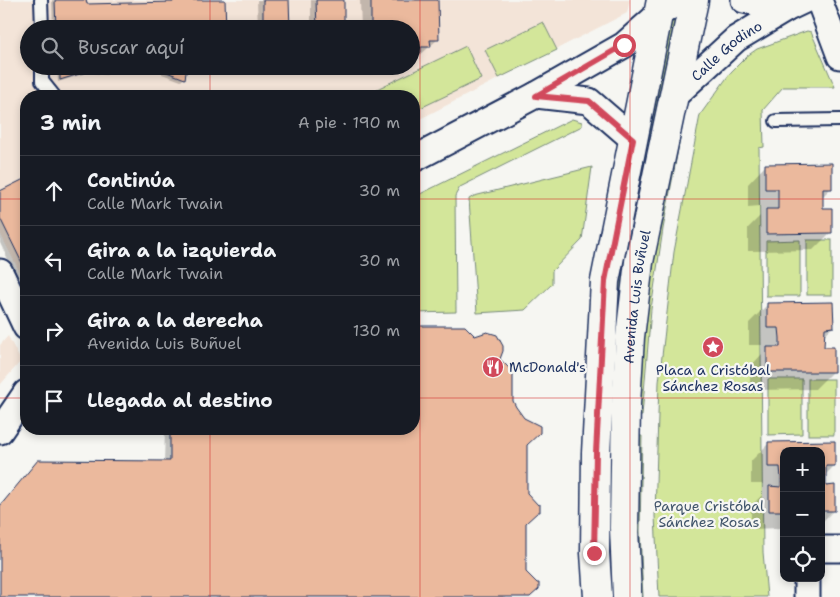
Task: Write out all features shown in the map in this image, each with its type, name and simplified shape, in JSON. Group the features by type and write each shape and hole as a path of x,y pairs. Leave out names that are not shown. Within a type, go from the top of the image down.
{"main road":[{"name":"Avenida Luis Buñuel","path":"627,597 624,528 630,337 639,262 694,0"},
{"path":"598,597 594,553 596,453 605,281 633,139 667,5"}],"street":[{"name":"Calle Godino","path":"744,0 794,4"},
{"path":"819,0 840,56"},
{"name":"Calle Godino","path":"673,97 736,39 794,4"},
{"path":"420,155 536,96 624,45 667,5"},
{"path":"536,96 589,101 633,139"},
{"path":"0,272 20,314"},
{"path":"0,431 20,402"},
{"path":"0,436 20,418"},
{"path":"825,550 840,550"},
{"path":"807,582 807,597"}],"lane":[{"path":"42,0 42,20"},
{"path":"42,75 42,81 49,90"},
{"path":"776,121 840,120"}],"shaded area":[{"path":"0,0 630,0 627,13 420,119 420,90 20,90 20,273 0,233"},
{"path":"8,336 20,362 0,385 0,345"}],"green space":[{"path":"672,12 678,13 614,418 608,417 623,258"},
{"path":"543,22 557,50 499,78 485,50"},
{"name":"Parque Cristóbal Sánchez Rosas","path":"807,31 811,32 835,87 783,87 763,110 764,147 759,148 763,552 767,597 659,597 655,516 659,382 674,252 700,115 731,72 747,56 757,49"},
{"path":"466,46 481,79 420,108 420,90 377,89 406,75 420,75 420,68"},
{"path":"686,107 663,229 651,309 642,416 638,416 645,333 660,223 674,151"},
{"path":"572,119 582,122 582,126 460,187 455,196 456,312 420,313 420,194"},
{"path":"592,167 582,240 552,271 552,284 525,310 477,313 469,199 474,196"},
{"path":"800,240 800,296 766,296 766,241"},
{"path":"807,240 832,240 832,295 807,295"},
{"path":"768,379 802,379 802,434 768,435"},
{"path":"808,379 834,379 834,435 808,435"},
{"path":"607,434 614,434 615,597 609,597"},
{"path":"637,436 642,436 640,531 643,597 638,597"}],"building":[{"path":"55,0 86,0 87,4 173,2 173,0 225,0 226,20 56,20"},
{"path":"263,0 289,0 290,20 263,20"},
{"path":"316,0 344,0 344,20 317,20"},
{"path":"371,0 438,0 439,40 430,40 431,47 421,47 420,53 420,20 371,20"},
{"path":"60,75 76,75 60,80"},
{"path":"174,75 186,75 185,79"},
{"path":"832,163 832,189 823,189 823,208 832,208 832,233 766,234 766,209 778,209 778,189 765,189 765,164"},
{"path":"20,181 20,259 0,218 0,191"},
{"path":"833,302 834,327 825,328 824,347 834,347 834,372 767,372 767,347 780,347 780,338 779,328 767,328 767,303"},
{"path":"420,326 465,326 475,336 487,332 497,335 503,346 500,359 513,372 513,401 524,418 540,426 540,433 527,445 527,493 538,505 540,504 540,512 526,523 526,572 539,583 539,589 530,597 0,597 0,506 38,460 170,461 170,435 420,435"},
{"path":"835,441 835,466 826,466 826,486 835,485 835,511 825,511 825,447 780,447 780,467 768,467 768,442"},
{"path":"769,486 780,487 780,511 769,511"}],"place":[{"name":"Placa a Cristóbal Sánchez Rosas","path":"713,347"},
{"name":"McDonald's","path":"493,367"}],"route":[{"path":"594,553 596,453 605,281 633,139 589,101 536,96 624,45"}]}
